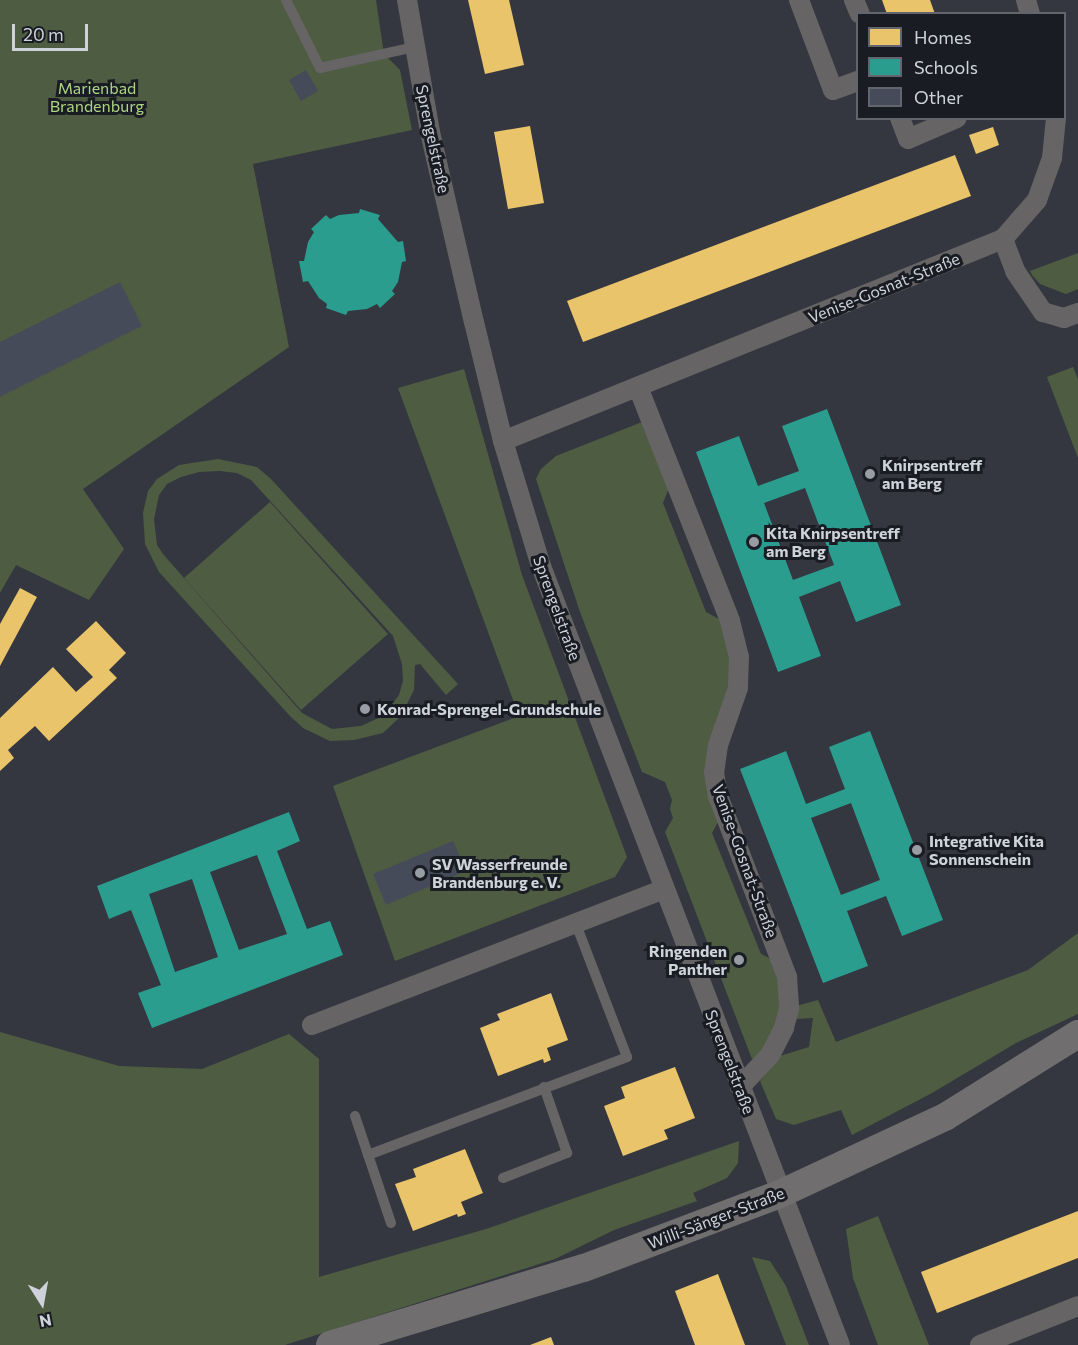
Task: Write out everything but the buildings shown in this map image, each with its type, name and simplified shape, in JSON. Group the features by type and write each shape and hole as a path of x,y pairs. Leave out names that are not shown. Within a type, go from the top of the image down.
{"main road":[{"name":"Willi-Sänger-Straße","path":"330,1345 584,1268 782,1193 945,1117 1078,1034"}],"street":[{"name":"Sprengelstraße","path":"407,0 438,165 503,441 541,566 840,1345"},
{"path":"799,0 833,90 856,82"},
{"path":"901,120 908,139 952,120"},
{"name":"Venise-Gosnat-Straße","path":"503,441 1003,239 1037,200 1052,159 1056,120"},
{"path":"1003,239 1015,271 1043,312 1064,318 1078,312"},
{"name":"Venise-Gosnat-Straße","path":"638,387 730,621 739,657 738,688 718,745 714,772 718,796 787,977 789,1009 784,1028 770,1054 740,1087"},
{"path":"312,1025 664,889"},
{"path":"980,1345 1078,1306"}],"lane":[{"path":"286,0 320,68 414,47"},
{"path":"368,1155 627,1057 576,924"},
{"path":"503,1178 567,1153 544,1088"},
{"path":"355,1116 391,1223"}],"green space":[{"name":"Marienbad Brandenburg","path":"0,0 376,0 384,54 400,70 412,130 253,164 289,347 83,489 124,549 89,600 16,565 0,593"},
{"path":"1078,253 1078,289 1066,294 1040,284 1030,271"},
{"path":"1073,367 1078,379 1078,458 1047,377"},
{"path":"464,369 522,575 627,857 615,877 395,961 333,786 519,716 398,388"},
{"path":"642,422 669,488 663,503 706,612 721,620 733,671 719,820 712,833 761,954 773,960 779,975 782,1008 766,1049 752,1059 665,832 673,818 670,809 672,800 665,782 642,772 580,612 536,479 541,469 556,456"},
{"path":"218,459 257,467 271,479 458,684 446,695 420,664 415,665 414,690 401,716 383,733 354,740 330,741 303,728 159,572 145,544 143,513 148,491 157,479 179,465","holes":["199,472 237,473 251,480 393,636 402,664 403,681 399,695 383,716 361,726 332,729 302,713 157,545 154,519 159,495 167,484"]},
{"path":"270,502 388,634 301,710 184,578"},
{"path":"1078,933 1078,1014 1016,1043 932,1093 852,1135 841,1110 794,1125 776,1119 760,1081 780,1056 809,1047 813,1018 797,1019 796,1006 818,1000 836,1042 1028,970"},
{"path":"0,1032 119,1066 202,1069 289,1034 319,1059 319,1277 486,1229 739,1141 738,1163 727,1178 693,1193 697,1201 614,1230 555,1259 285,1345 0,1345"},
{"path":"878,1216 929,1345 878,1345 853,1278 846,1229"},
{"path":"752,1257 770,1261 786,1286 809,1345 786,1345"}],"place":[{"name":"Knirpsentreff am Berg","path":"870,474"},
{"name":"Kita Knirpsentreff am Berg","path":"754,542"},
{"name":"Konrad-Sprengel-Grundschule","path":"365,709"},
{"name":"Integrative Kita Sonnenschein","path":"917,850"},
{"name":"SV Wasserfreunde Brandenburg e. V.","path":"420,873"},
{"name":"Ringenden Panther","path":"739,960"}]}
